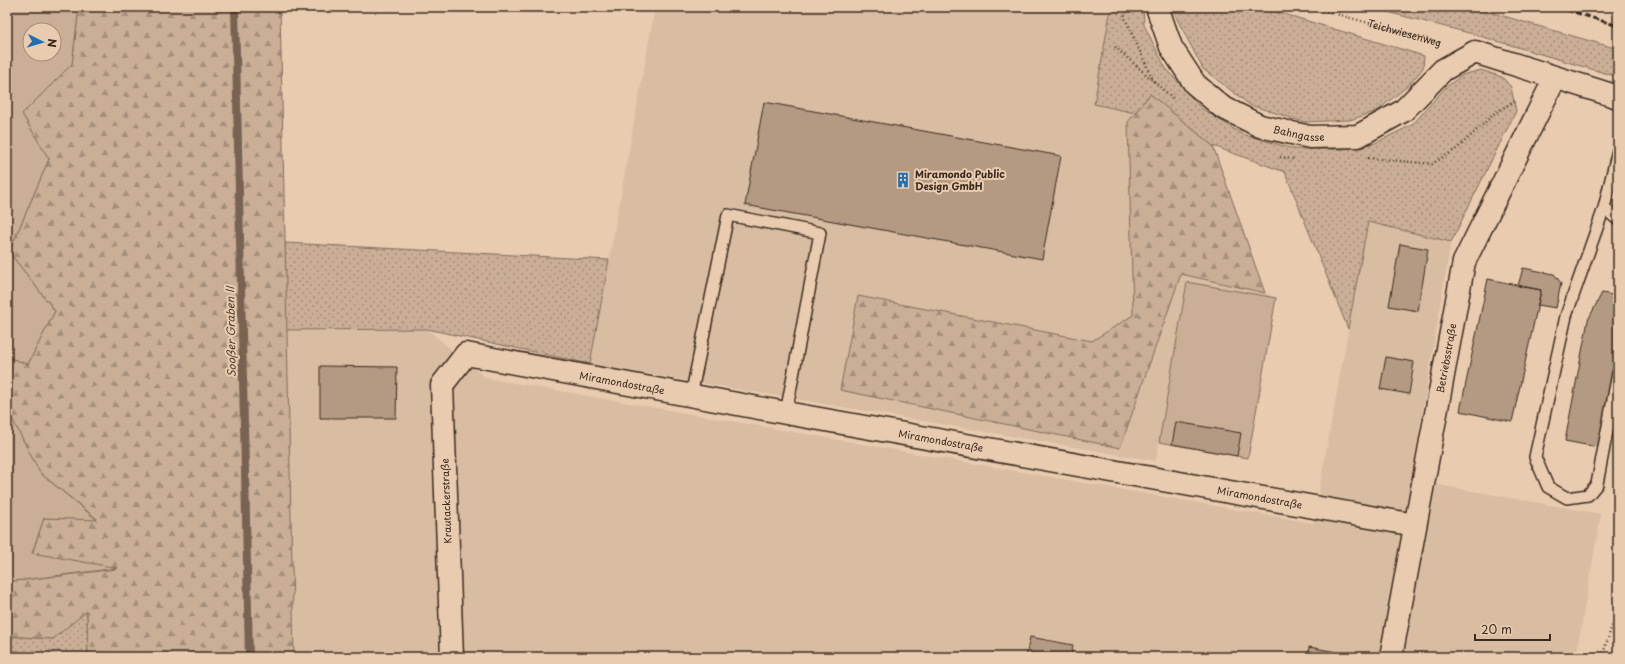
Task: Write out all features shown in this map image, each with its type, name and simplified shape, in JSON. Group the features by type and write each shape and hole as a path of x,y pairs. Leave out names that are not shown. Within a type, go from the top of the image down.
{"street":[{"name":"Bahngasse","path":"1157,7 1171,48 1195,84 1222,107 1260,126 1310,137 1358,136 1403,111 1443,70 1475,52"},
{"path":"1475,52 1618,97"},
{"name":"Betriebsstraße","path":"1391,657 1464,262 1555,78"},
{"name":"Miramondostraße","path":"466,354 691,396 1415,525"},
{"name":"Krautackerstraße","path":"452,657 442,385 466,354"}],"lane":[{"path":"1618,150 1604,208 1566,316 1535,457 1548,487 1567,498 1588,495 1597,484 1618,373"},
{"path":"1604,208 1618,220"},
{"path":"691,396 728,215 820,233 786,413"}],"path":[{"path":"1126,7 1124,16 1155,84"},
{"name":"Teichwiesenweg","path":"1311,7 1475,52"},
{"path":"1602,657 1614,620 1618,598"}],"shaded area":[{"path":"655,7 1111,7 1094,103 1150,94 1213,146 1265,293 1276,298 1187,283 1156,461 590,364"},
{"path":"1368,222 1451,242 1411,480 1601,514 1576,657 294,657 286,330 427,329 486,378 1313,523"}],"green space":[{"path":"7,7 79,7 72,64 22,114 49,159 9,252 55,311 28,364 7,357"},
{"path":"79,7 280,7 294,657 88,657 87,611 53,639 7,636 7,582 116,569 32,554 44,518 97,519 40,473 7,409 7,357 28,364 55,311 9,252 49,159 22,114 72,64"},
{"path":"1111,7 1143,7 1144,25 1165,67 1201,108 1242,134 1294,149 1343,149 1375,143 1412,125 1445,88 1462,75 1481,70 1502,77 1511,87 1516,111 1451,242 1368,222 1348,329 1285,172 1213,146 1150,94 1135,113 1094,104"},
{"path":"1174,7 1261,7 1424,56 1423,68 1410,84 1377,111 1350,120 1304,122 1250,105 1203,69 1174,13"},
{"path":"1368,7 1472,7 1618,49 1618,77 1473,34"},
{"path":"1150,94 1213,146 1265,293 1181,274 1120,448 840,390 858,296 1092,341 1133,315 1128,122"},
{"path":"285,243 609,260 590,364 427,329 286,330"},
{"path":"1187,282 1276,298 1248,458 1159,442"},
{"path":"7,409 40,473 97,520 44,518 32,553 118,568 7,582"},
{"path":"87,610 88,657 35,657 7,648 7,636 53,639"}],"building":[{"name":"Miramondo Public Design GmbH","path":"764,102 1061,156 1042,259 745,205"},
{"path":"1400,244 1428,249 1418,311 1389,306"},
{"path":"1523,268 1554,274 1561,283 1556,308 1538,305 1541,290 1518,286"},
{"path":"1488,279 1541,290 1512,422 1460,411"},
{"path":"1602,293 1618,296 1618,361 1602,448 1565,441 1588,320"},
{"path":"1386,357 1414,362 1409,394 1380,389"},
{"path":"320,366 397,367 396,418 320,418"},
{"path":"1176,422 1241,433 1237,456 1172,444"},
{"path":"1030,637 1073,645 1071,657 1026,657"},
{"path":"1309,647 1359,656 1308,657"}],"waterway":[{"name":"Sooßer Graben II","path":"235,7 249,657"}],"railway":[{"path":"1558,7 1618,26"},
{"path":"1608,7 1618,10"}],"place":[{"name":"Miramondo Public Design GmbH","path":"903,180"}]}
